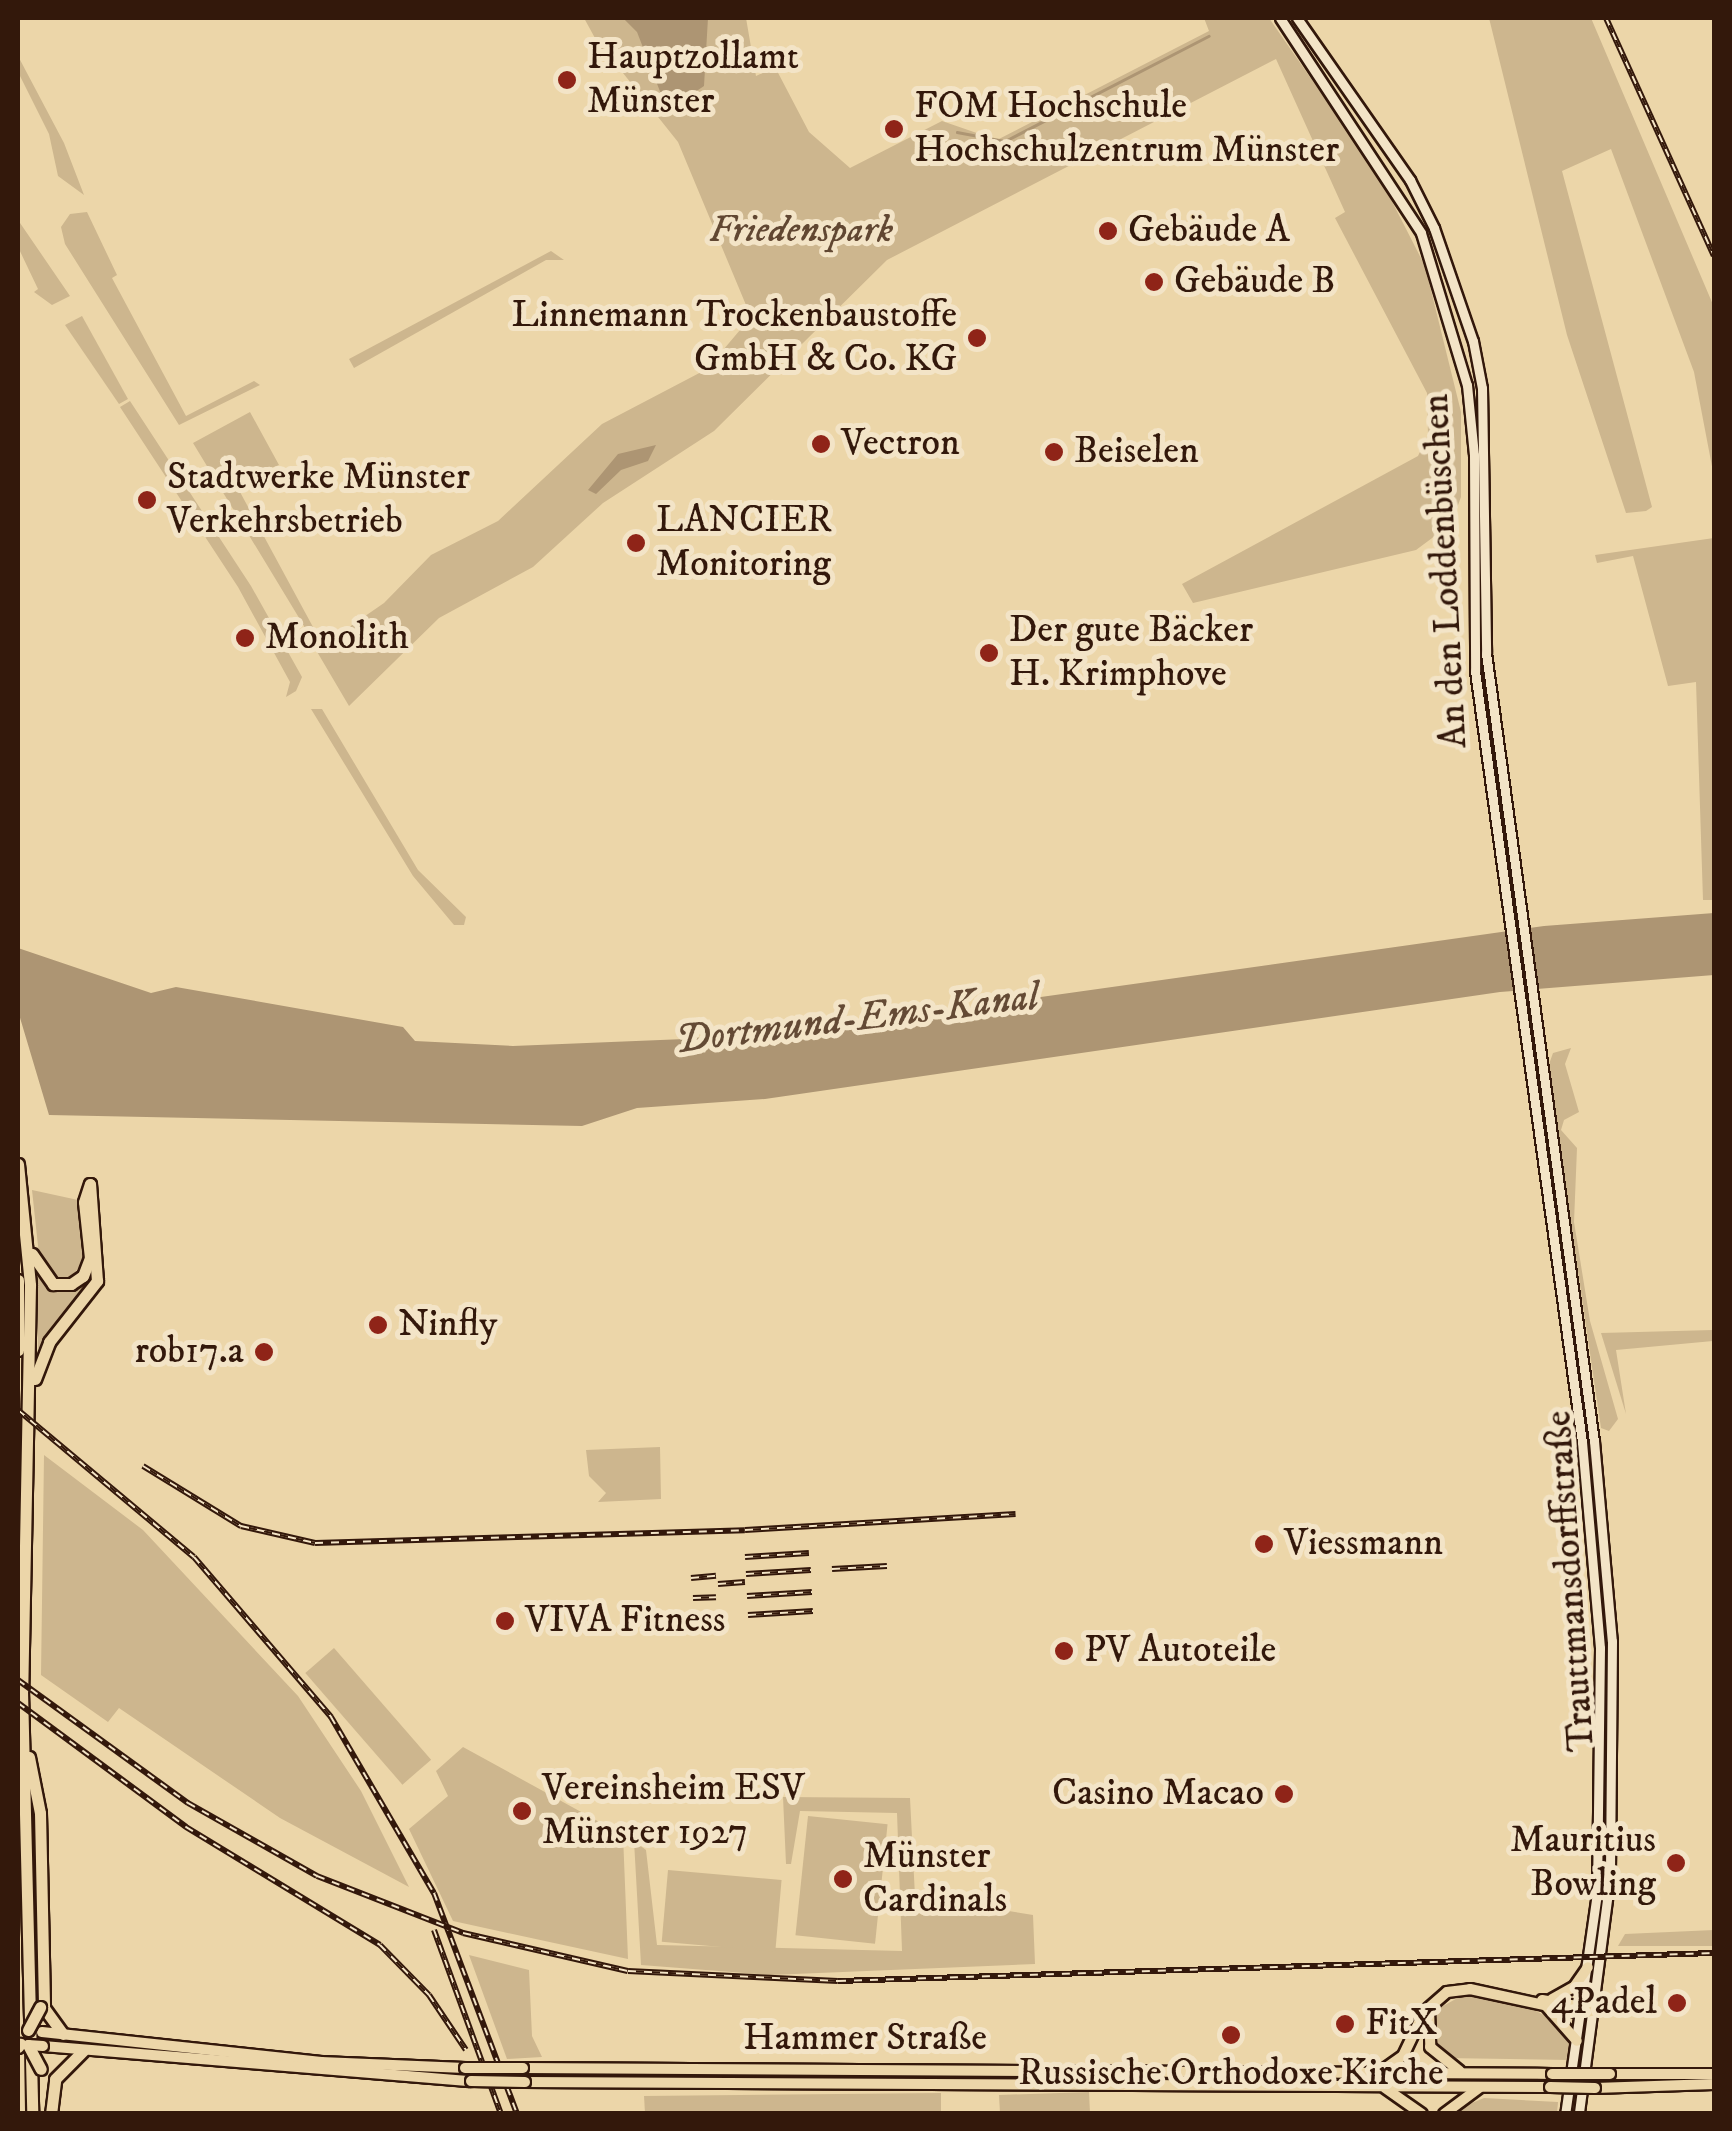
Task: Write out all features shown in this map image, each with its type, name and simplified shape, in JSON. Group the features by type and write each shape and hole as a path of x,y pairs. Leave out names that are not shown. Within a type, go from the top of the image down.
{"highway":[{"path":"18,1164 28,1244 22,1727 32,2114"},
{"path":"28,1244 49,1282 71,1284 84,1276 90,1258 84,1202 90,1184 97,1280 49,1342 29,1402"},
{"path":"18,1280 18,1350"},
{"path":"22,1727 40,1813 42,2002 46,2016 64,2034"},
{"path":"19,2114 21,2037 42,2002"},
{"path":"21,2037 41,2068 51,2099"},
{"path":"51,2114 51,2099 60,2070 82,2050"}],"main road":[{"name":"An den Loddenbüschen","path":"1280,18 1422,233 1458,342 1474,456 1475,670 1524,1048"},
{"name":"An den Loddenbüschen","path":"1297,18 1410,180 1441,244 1473,341 1487,444 1486,653 1539,1046"},
{"name":"Trauttmansdorffstraße","path":"1539,1046 1608,1577 1614,1788 1596,2010 1579,2114"},
{"name":"Trauttmansdorffstraße","path":"1524,1048 1596,1582 1602,1785 1588,1967 1565,2114"},
{"path":"1548,2003 1574,1987 1588,1967"},
{"path":"1379,2073 1403,2056 1430,2006 1458,1990 1596,2010"},
{"path":"1548,2003 1577,2041"},
{"path":"1430,2006 1430,2046 1465,2073"},
{"name":"Hammer Straße","path":"21,2037 42,2032 346,2064 466,2068 1714,2074"},
{"name":"Hammer Straße","path":"21,2037 42,2046 82,2050 472,2081 1608,2088 1714,2084"},
{"path":"1379,2086 1422,2114"},
{"path":"1444,2114 1482,2087"}],"green space":[{"name":"Friedenspark","path":"584,18 746,18 756,76 775,67 809,132 850,168 942,121 997,140 1209,31 1204,18 1269,18 1380,178 1425,266 1461,412 1461,497 1451,524 1416,550 1193,603 1182,584 1418,456 1428,435 1427,393 1335,218 1345,212 1276,59 887,260 714,431 603,503 533,567 439,618 349,706 316,650 384,603 431,555 498,521 602,424 707,369 751,317 678,142 619,68 613,71"},
{"path":"1489,18 1591,18 1714,307 1714,477 1694,372 1611,149 1562,171 1652,507 1646,511 1626,513 1567,335"},
{"path":"18,56 64,143 84,195 58,176 49,134 18,72"},
{"path":"87,212 117,275 112,278 186,416 254,381 260,385 179,425 65,244 61,227 70,214"},
{"path":"18,220 70,296 52,305 34,292 38,289 18,247"},
{"path":"551,251 564,260 546,260 354,368 349,359"},
{"path":"82,316 128,399 119,404 65,325"},
{"path":"130,401 251,586 302,677 296,691 286,697 290,682 238,587 120,407"},
{"path":"250,412 279,465 244,479 240,492 313,627 307,631 193,443"},
{"path":"1714,538 1714,900 1703,900 1696,682 1668,686 1633,556 1597,563 1595,555"},
{"path":"1478,570 1483,682 1521,924 1513,925 1480,676"},
{"path":"311,709 322,709 418,870 466,917 464,925 454,925 413,876"},
{"path":"1571,1048 1565,1064 1579,1112 1564,1120 1561,1130 1577,1148 1574,1222 1590,1321 1618,1419 1609,1431 1601,1428 1548,1067 1553,1053"},
{"path":"32,1190 78,1200 85,1259 70,1279 53,1278 39,1255"},
{"path":"92,1267 92,1280 38,1349 37,1277 53,1288"},
{"path":"1714,1287 1714,1346 1713,1341 1616,1350 1626,1414 1601,1333 1713,1330"},
{"path":"660,1447 661,1499 598,1502 606,1493 589,1476 586,1450"},
{"path":"44,1455 143,1530 298,1696 361,1791 409,1887 280,1818 119,1708 108,1722 41,1675"},
{"path":"334,1648 431,1760 402,1785 305,1673"},
{"path":"463,1747 623,1835 628,1959 453,1921 409,1829 448,1796 436,1771"},
{"path":"783,1797 910,1798 915,1896 1033,1915 1035,1964 770,1975 641,1965 634,1841 646,1850 657,1945 902,1951 897,1813 800,1811 791,1864 786,1864"},
{"name":"Münster Cardinals","path":"808,1816 888,1824 875,1944 795,1935"},
{"path":"668,1870 782,1880 775,1952 662,1942"},
{"path":"1714,1930 1714,1946 1618,1946 1625,1934"},
{"path":"469,1955 529,1970 532,2036 542,2057 507,2059"},
{"path":"1463,1995 1530,2008 1558,2022 1569,2041 1570,2060 1443,2058 1431,2042 1434,2011"},
{"path":"1089,2092 1090,2113 1000,2113 999,2095"},
{"path":"941,2093 941,2113 645,2113 644,2096"},
{"path":"1484,2098 1558,2102 1557,2113 1448,2113"}],"shaded area":[{"path":"623,18 708,18 704,86 689,96 661,94 637,32"},
{"path":"656,445 648,461 621,470 596,494 588,490 618,454"},
{"path":"1714,913 1714,975 1500,992 765,1099 637,1108 582,1126 49,1115 18,1011 18,948 151,993 176,987 403,1027 415,1041 513,1046 685,1039 892,1018 1544,926"}],"waterway":[{"path":"957,132 1005,141 1208,36"}],"railway":[{"path":"1606,18 1714,256"},
{"path":"18,1410 194,1557 331,1717 434,1893 517,2114"},
{"path":"143,1466 241,1526 315,1543 745,1530 1016,1514"},
{"path":"745,1557 809,1553"},
{"path":"832,1569 887,1566"},
{"path":"746,1574 811,1570"},
{"path":"691,1578 716,1576"},
{"path":"718,1584 745,1582"},
{"path":"747,1596 812,1592"},
{"path":"693,1598 716,1597"},
{"path":"748,1615 813,1611"},
{"path":"18,1680 188,1803 317,1876 463,1933 628,1971 838,1981 1714,1953"},
{"path":"18,1703 186,1827 380,1945 429,1995 466,2050"},
{"path":"434,1930 501,2114"}],"place":[{"name":"Hauptzollamt Münster","path":"567,80"},
{"name":"FOM Hochschule Hochschulzentrum Münster","path":"894,129"},
{"name":"Gebäude A","path":"1108,231"},
{"name":"Gebäude B","path":"1154,282"},
{"name":"Linnemann Trockenbaustoffe GmbH & Co. KG","path":"977,338"},
{"name":"Vectron","path":"821,444"},
{"name":"Beiselen","path":"1054,452"},
{"name":"Stadtwerke Münster Verkehrsbetrieb","path":"147,500"},
{"name":"LANCIER Monitoring","path":"636,543"},
{"name":"Monolith","path":"245,638"},
{"name":"Der gute Bäcker H. Krimphove","path":"989,653"},
{"name":"Ninfly","path":"378,1325"},
{"name":"rob17.a","path":"264,1352"},
{"name":"Viessmann","path":"1264,1544"},
{"name":"VIVA Fitness","path":"505,1621"},
{"name":"PV Autoteile","path":"1064,1651"},
{"name":"Casino Macao","path":"1284,1794"},
{"name":"Vereinsheim ESV Münster 1927","path":"522,1811"},
{"name":"Mauritius Bowling","path":"1676,1863"},
{"name":"Münster Cardinals","path":"843,1879"},
{"name":"4Padel","path":"1677,2003"},
{"name":"FitX","path":"1345,2024"},
{"name":"Russische Orthodoxe Kirche","path":"1231,2035"}],"water label":[{"name":"Dortmund-Ems-Kanal","path":"857,1019"}]}
